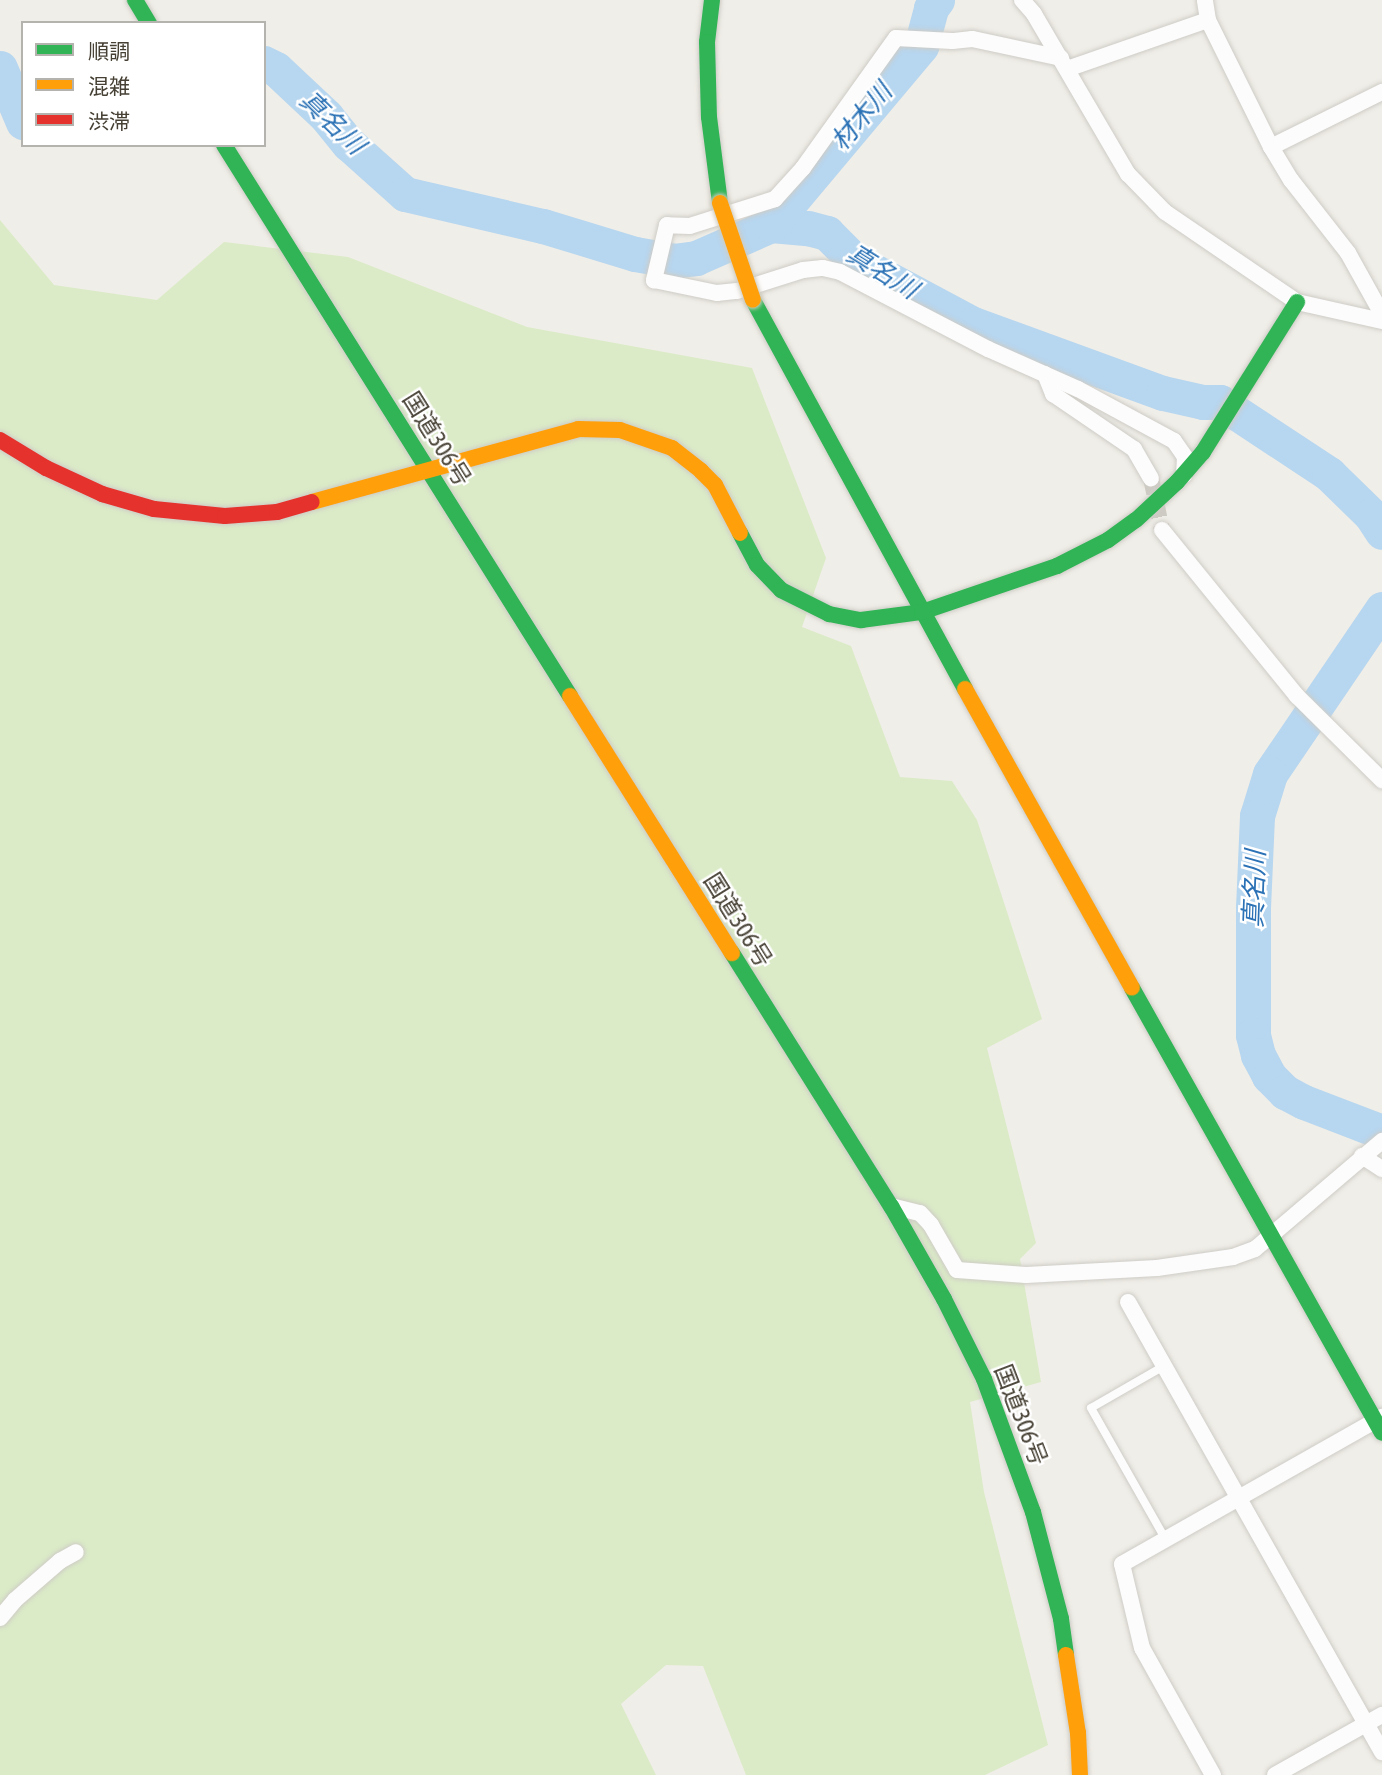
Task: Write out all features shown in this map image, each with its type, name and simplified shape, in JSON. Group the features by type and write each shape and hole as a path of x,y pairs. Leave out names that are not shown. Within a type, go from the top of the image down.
{"main road":[{"path":"135,0 148,21"},
{"path":"712,0 707,42 709,117 720,204 753,300 792,378 922,612 1380,1423"},
{"name":"国道306号","path":"225,147 891,1206 944,1299 985,1380 1033,1513 1061,1619 1078,1733 1080,1775"},
{"path":"0,440 47,468 102,494 154,509 225,516 277,512 578,429 636,434 672,448 715,485 757,565 781,590 813,608 845,618 881,619 922,612 1039,573 1083,555 1136,520 1184,475 1203,452 1297,302"}],"street":[{"path":"1022,0 1034,14 1128,174 1165,212 1297,302 1382,321"},
{"path":"1206,0 1208,20 1271,148 1291,180 1348,253 1382,314"},
{"path":"1184,475 1185,457 1174,441 840,272 823,268 803,270 737,291 718,293 653,280 667,225 690,226 775,199 803,169 896,38 952,41 972,39 1064,64 1208,20"},
{"path":"1271,148 1382,92"},
{"path":"1045,374 1053,394 1134,449 1151,478"},
{"path":"1162,530 1297,696 1382,780"},
{"path":"891,1206 919,1213 931,1225 957,1270 1026,1275 1122,1272 1233,1257 1255,1249 1372,1149 1382,1169"},
{"path":"1128,1302 1382,1752"},
{"path":"1213,1775 1142,1648 1122,1564 1380,1423"},
{"path":"0,1618 60,1561 76,1552"},
{"path":"1275,1775 1382,1715"}],"lane":[{"path":"1164,1366 1091,1408 1166,1540"}],"green space":[{"path":"0,220 54,285 157,300 224,242 348,257 527,327 752,368 826,558 802,627 851,646 900,777 952,781 977,820 1042,1019 987,1048 1036,1243 1020,1259 1041,1382 970,1402 984,1492 1048,1745 985,1775 746,1775 703,1666 666,1665 621,1704 656,1775 0,1775"}],"waterway":[{"name":"材木川","path":"771,225 921,46 931,8 937,0"},
{"name":"真名川","path":"266,64 276,69 326,116 349,144 405,194 543,226 635,254 673,261 696,258 771,225 808,228 827,233 855,261 973,324 1163,393 1203,402 1220,402 1329,474 1371,515 1382,532"},
{"name":"真名川","path":"0,68 21,117"},
{"name":"真名川","path":"1382,609 1270,774 1257,816 1253,907 1253,1035 1258,1055 1269,1076 1285,1092 1304,1102 1382,1132"}],"tunnel":[{"path":"1151,478 1162,530"}],"traffic: fast":[{"path":"135,0 148,21"},
{"path":"712,0 707,42 709,117 720,203"},
{"path":"225,147 570,696"},
{"path":"753,300 965,689"},
{"path":"740,533 757,565 781,590 829,614 861,620 922,612 1057,566 1108,540 1136,520 1177,482 1203,452 1297,302"},
{"path":"732,953 891,1206 944,1299 984,1379 1033,1512 1061,1619 1066,1655"},
{"path":"1132,988 1382,1433"}],"traffic: slow":[{"path":"720,203 753,300"},
{"path":"312,502 578,429 620,430 672,448 701,471 715,485 740,533"},
{"path":"965,689 1132,988"},
{"path":"570,696 732,953"},
{"path":"1066,1655 1078,1733 1080,1775"}],"traffic: jam":[{"path":"0,440 46,468 102,494 154,509 225,516 277,512 312,502"}]}
